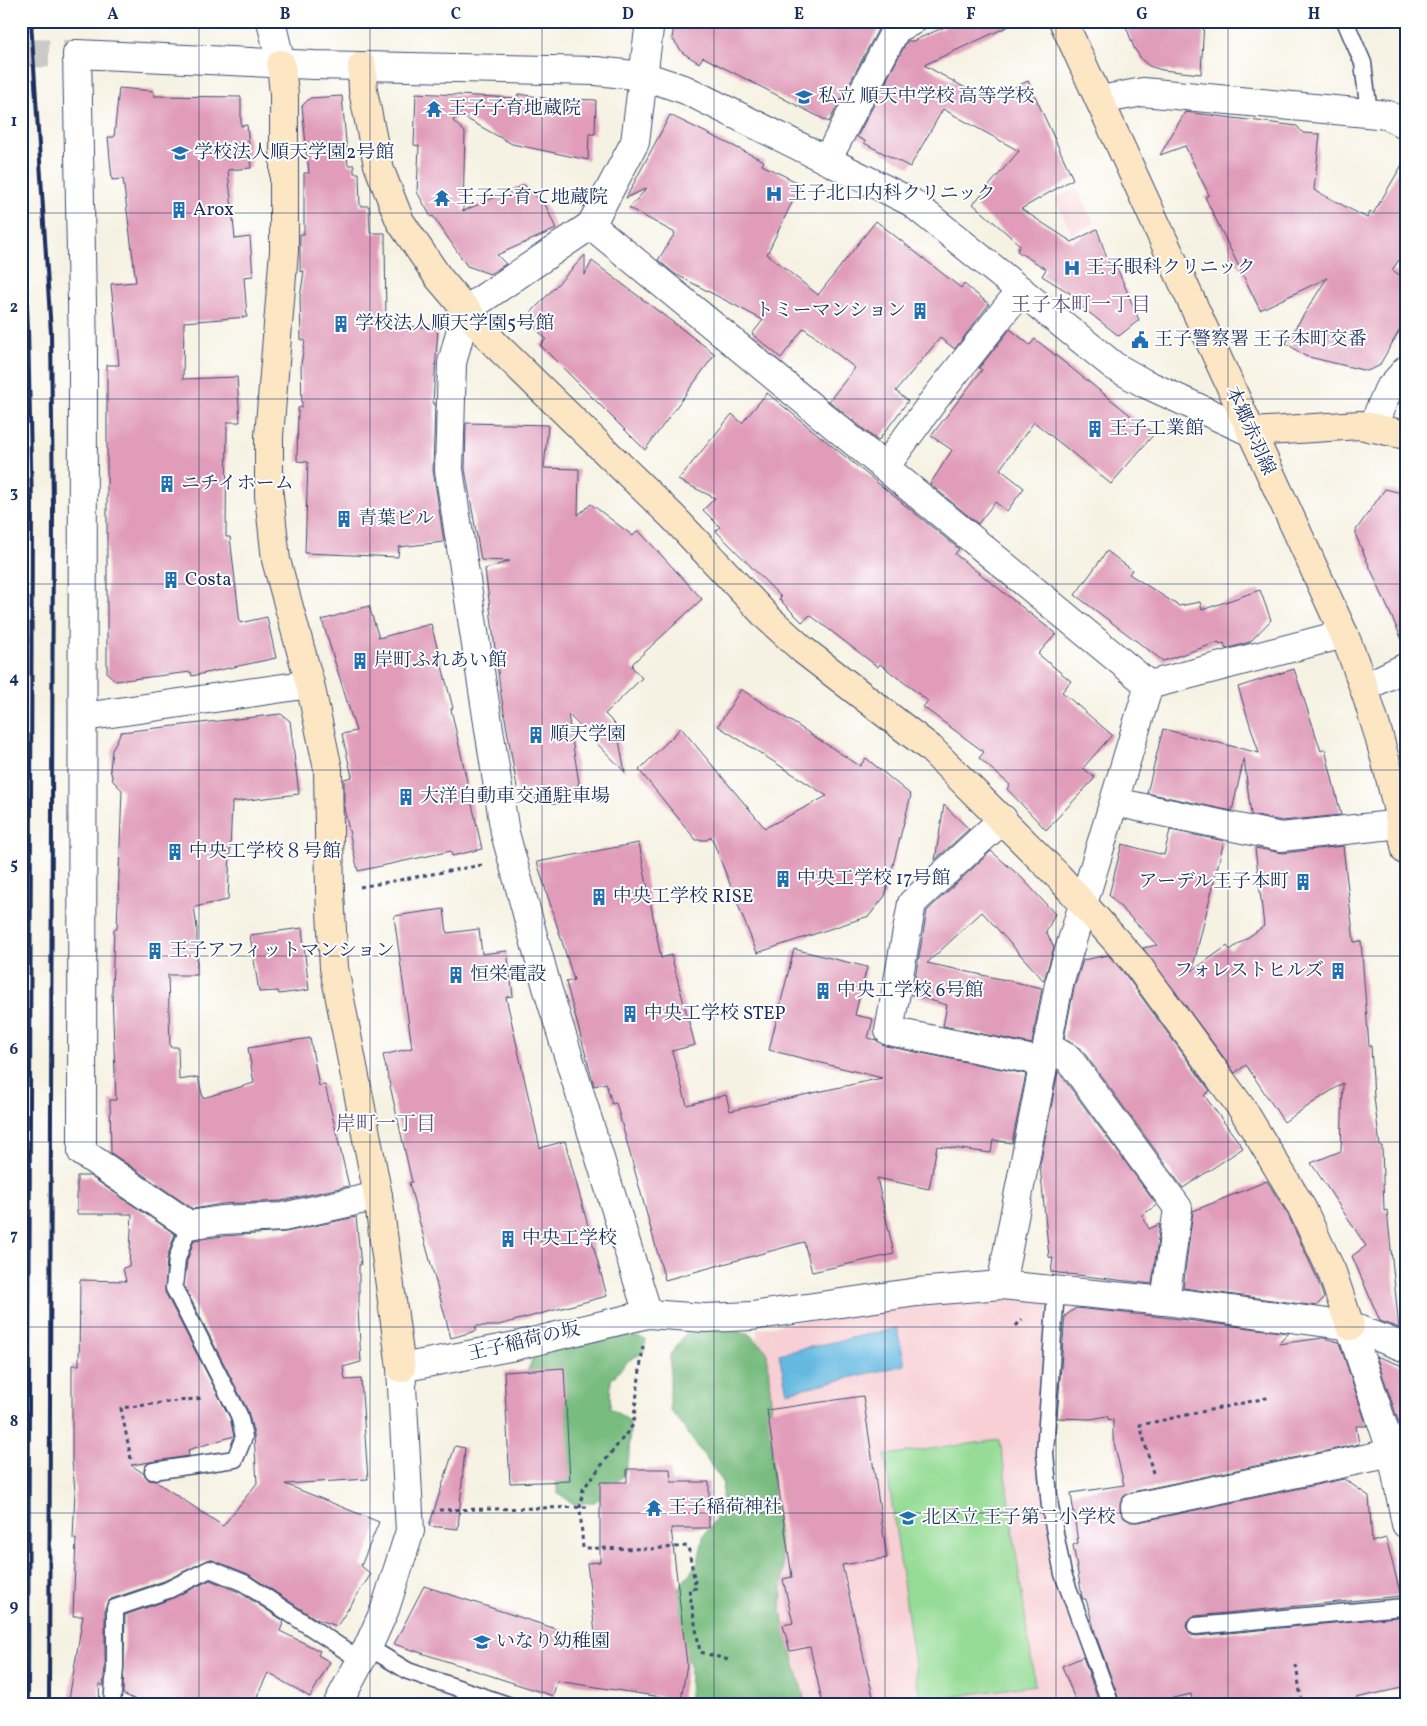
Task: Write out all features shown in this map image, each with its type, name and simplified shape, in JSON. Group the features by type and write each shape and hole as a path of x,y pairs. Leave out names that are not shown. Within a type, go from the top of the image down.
{"street":[{"path":"272,21 281,64 284,94 284,251 269,436 269,496 276,560 310,684 328,769 330,892 334,968 378,1196 401,1368 410,1531 385,1609 364,1654 336,1705"},
{"path":"648,1314 550,996 505,833 449,470 452,363 466,310 591,225 635,142 650,21"},
{"path":"827,160 896,29 912,21"},
{"name":"本郷赤羽線","path":"1063,21 1344,634 1365,687 1401,824 1406,851"},
{"path":"378,1196 283,1217 222,1220 189,1225 82,1152 83,352 78,54 281,64 596,71 644,76 686,90 896,194 926,213 1114,366 1144,383 1251,432 1360,425 1406,435"},
{"path":"362,66 363,92 378,165 400,222 438,277 495,344 673,517 768,618 804,650 930,748 1003,819 1083,903 1136,963 1243,1110 1302,1208 1332,1272 1392,1453 1406,1524"},
{"path":"1100,100 1143,92 1388,115 1406,126"},
{"path":"591,225 1149,685"},
{"path":"885,467 937,396 1021,290"},
{"path":"1372,428 1388,390 1406,370"},
{"path":"1149,685 1344,634"},
{"path":"1365,687 1406,667"},
{"path":"84,717 310,684"},
{"path":"1001,1285 1059,984 1149,685"},
{"path":"1115,802 1281,837 1401,824"},
{"path":"1003,819 912,903 889,1030 1069,1059 1178,1208 1165,1301"},
{"name":"王子稲荷の坂","path":"401,1368 515,1346 648,1314 705,1318 752,1316 917,1292 1001,1285 1165,1301 1350,1326 1406,1348"},
{"path":"1148,1505 1392,1453"}],"lane":[{"path":"1345,21 1363,64 1369,113"},
{"path":"153,1471 235,1459 244,1437 239,1415 230,1395 174,1288 177,1259 189,1225"},
{"path":"1056,1290 1045,1454 1050,1506 1063,1574 1111,1705"},
{"path":"112,1705 116,1668 115,1608 168,1590 210,1569 244,1583 364,1654 508,1705"},
{"path":"1196,1626 1403,1606 1406,1604"}],"path":[{"path":"330,892 512,859"},
{"path":"648,1314 633,1425 583,1489 580,1508 584,1548 650,1549 688,1546 696,1588 689,1589 700,1652 729,1660"},
{"path":"132,1463 121,1408 230,1395"},
{"path":"1148,1505 1140,1425 1271,1397"},
{"path":"434,1510 591,1507"},
{"path":"1296,1665 1302,1705"}],"shaded area":[{"path":"1077,188 1094,223 1072,234 1055,199"},
{"name":"北区立 王子第二小学校","path":"1032,1293 1048,1306 1039,1458 1104,1705 801,1705 766,1578 757,1329 908,1302"}],"green space":[{"path":"710,1329 748,1333 767,1351 771,1401 773,1494 783,1567 781,1611 806,1705 714,1705 689,1701 690,1662 654,1646 669,1602 698,1562 703,1537 721,1511 723,1482 670,1409 670,1355 685,1334"},
{"path":"630,1335 646,1340 643,1353 629,1360 611,1380 610,1408 630,1421 629,1456 623,1476 596,1502 574,1504 558,1493 552,1464 526,1374 535,1353"},
{"path":"1000,1440 1035,1685 920,1701 885,1455"}],"water":[{"path":"897,1328 905,1365 787,1392 779,1354"}],"building":[{"name":"私立 順天中学校 高等学校","path":"675,21 876,21 881,24 829,122 703,57 699,63 683,53 672,38"},
{"path":"958,21 1020,21 924,65 987,100 1028,81 1073,179 1021,209 1072,242 1097,229 1110,267 1115,263 1139,320 1119,336 1073,300 1076,297 1042,276 1046,269 1017,251 1020,245 973,204 1019,151 943,109 910,167 864,143 865,141 857,137 907,41 913,41"},
{"path":"1124,21 1204,21 1201,74 1162,70 1149,66 1142,60 1134,48"},
{"path":"119,88 154,91 154,96 241,97 241,126 247,125 251,168 228,170 235,239 250,237 253,276 244,277 247,317 184,322 183,379 237,377 240,422 227,422 226,537 230,537 240,623 267,617 276,658 192,676 191,672 116,681 107,673 107,365 119,365 111,284 136,282 123,179 112,180 108,137 114,137"},
{"path":"416,93 517,98 518,94 570,102 570,99 596,100 595,134 589,134 588,160 512,144 458,114 453,121 465,132 463,211 524,185 546,206 556,229 497,255 506,264 490,274 467,266 433,216 431,217 417,192 419,146 414,145"},
{"path":"342,96 348,165 354,165 354,173 359,173 360,206 369,206 370,233 385,233 386,325 438,328 433,403 435,403 433,470 444,542 399,547 398,557 305,553 308,462 297,461 298,408 302,407 301,364 305,340 301,340 300,298 304,271 300,272 300,234 304,234 304,173 309,173 302,106 310,98"},
{"path":"1185,112 1297,126 1303,133 1320,134 1314,190 1367,218 1370,212 1373,214 1406,158 1406,250 1392,270 1406,279 1406,319 1379,366 1367,371 1305,356 1286,343 1327,278 1260,310 1205,197 1209,195 1185,146 1160,155"},
{"path":"670,115 764,161 762,165 801,184 767,254 818,295 876,221 961,288 964,284 989,304 955,349 940,338 896,391 908,401 878,441 829,401 855,368 804,328 781,358 752,334 763,320 675,274 658,260 675,233 629,208 647,188 626,198"},
{"path":"585,255 585,275 592,261 715,354 645,450 540,345 546,339 526,318"},
{"path":"1010,329 1030,345 1035,339 1154,434 1111,484 1034,422 1000,469 1024,488 1007,511 995,502 978,524 930,484 952,450 931,436 982,370 979,368"},
{"path":"767,393 959,549 955,554 1056,634 1038,654 1071,681 1062,692 1112,735 1083,768 1095,778 1046,830 1007,789 1010,785 979,758 984,752 923,707 928,701 880,664 878,667 810,615 802,622 779,599 781,597 716,531 720,527 703,510 715,498 678,480 732,414 742,423"},
{"path":"466,423 548,425 544,468 579,469 578,515 591,504 633,536 638,530 702,599 633,663 632,667 642,678 605,714 616,725 625,772 568,714 579,783 575,789 576,801 554,804 548,799 537,801 530,790 518,793 501,695 485,569 510,561 481,560 465,469"},
{"path":"1385,489 1406,494 1406,649 1356,536 1356,530"},
{"path":"1107,551 1132,570 1129,574 1179,606 1200,602 1202,610 1260,590 1271,620 1250,642 1226,649 1224,643 1220,645 1219,642 1163,661 1075,595"},
{"path":"369,606 379,638 431,624 453,708 451,709 482,849 452,856 451,851 358,871 344,808 344,779 352,777 342,734 356,731 322,620"},
{"path":"1294,669 1321,751 1325,749 1341,815 1282,821 1251,815 1244,758 1232,811 1147,793 1163,729 1259,753 1238,687"},
{"path":"741,689 860,766 866,758 911,795 885,896 869,916 757,953 711,836 707,840 696,840 639,770 681,728 765,828 827,796 718,726"},
{"path":"281,714 290,721 299,794 232,802 228,900 194,907 197,928 197,975 168,975 170,1047 178,1047 179,1080 198,1077 203,1098 254,1083 248,1048 310,1038 319,1086 325,1085 349,1186 281,1201 221,1204 193,1209 111,1153 110,1100 116,1100 112,992 114,929 117,929 122,790 113,781 110,769 112,750 121,732"},
{"path":"944,805 969,829 935,860"},
{"path":"1170,830 1224,841 1192,971 1227,946 1230,950 1264,926 1255,848 1283,853 1343,846 1354,942 1361,941 1374,1097 1380,1146 1382,1146 1384,1211 1387,1210 1399,1328 1380,1321 1352,1256 1366,1246 1311,1163 1341,1151 1343,1083 1284,1122 1246,1065 1235,1073 1143,948 1157,945 1109,895 1122,844 1164,855"},
{"path":"639,843 661,958 671,955 695,1045 672,1051 687,1105 726,1095 730,1111 882,1078 769,1050 794,949 867,967 855,1015 873,1019 868,1038 886,1046 1026,1074 1012,1143 993,1140 991,1153 937,1146 929,1189 877,1178 894,1254 812,1272 804,1242 665,1280 616,1103 612,1104 606,1083 594,1086 566,982 574,980 537,862"},
{"path":"991,851 1022,878 1055,914 1046,932 1054,947 1044,981 982,912 927,963 1042,988 1032,1044 943,1026 947,1005 912,995 927,911"},
{"path":"444,909 447,933 479,929 482,954 507,951 513,996 506,997 540,1148 565,1141 607,1296 495,1326 476,1326 476,1331 451,1338 409,1183 412,1182 383,1055 412,1048 394,916"},
{"path":"302,928 309,990 279,994 278,991 259,992 250,935"},
{"path":"1108,955 1124,973 1210,1091 1204,1095 1243,1148 1183,1188 1082,1050 1064,1038 1074,988 1083,960"},
{"path":"1058,1071 1157,1205 1142,1215 1149,1229 1160,1224 1152,1284 1051,1272 1053,1258 1049,1257 1040,1165"},
{"path":"77,1176 90,1176 175,1234 167,1258 165,1292 230,1418 234,1436 188,1450 189,1456 131,1465 143,1473 149,1480 155,1481 223,1526 257,1483 254,1435 248,1411 184,1286 187,1261 194,1240 286,1232 356,1217 361,1265 359,1265 358,1308 361,1362 343,1367 345,1380 361,1379 368,1479 285,1484 379,1522 361,1566 371,1574 337,1626 316,1619 248,1574 210,1559 164,1581 111,1599 105,1608 105,1668 103,1686 99,1684 100,1705 68,1705 83,1616 73,1616 76,1539 73,1539 75,1490 72,1461 72,1365 79,1365 80,1280 126,1281 123,1268 129,1266 132,1214 77,1214"},
{"path":"1267,1181 1288,1215 1317,1278 1324,1298 1316,1306 1183,1288 1193,1211"},
{"path":"1076,1308 1289,1333 1278,1344 1323,1338 1339,1342 1367,1426 1356,1426 1359,1444 1132,1492 1124,1496 1120,1503 1120,1510 1124,1518 1131,1522 1138,1522 1344,1479 1369,1496 1372,1542 1386,1538 1401,1596 1195,1616 1187,1621 1186,1627 1191,1635 1197,1636 1406,1616 1406,1687 1356,1698 1357,1705 1193,1705 1191,1694 1143,1705 1121,1705 1096,1636 1086,1599 1083,1599 1082,1596 1073,1545 1078,1543 1071,1493 1124,1485 1113,1438 1113,1420 1108,1419 1107,1416 1091,1419 1057,1418 1065,1316"},
{"path":"1376,1356 1406,1367 1406,1426 1400,1426"},
{"path":"564,1368 570,1481 510,1483 504,1372"},
{"path":"863,1396 887,1558 842,1565 875,1705 823,1705 810,1647 790,1651 783,1625 793,1623 783,1579 792,1577 767,1410"},
{"path":"455,1446 465,1448 458,1529 429,1526"},
{"path":"627,1469 670,1469 671,1482 709,1482 709,1528 671,1528 687,1664 681,1700 557,1681 553,1696 394,1644 424,1586 596,1642 587,1563 600,1562 600,1482 627,1482"},
{"path":"210,1580 239,1592 284,1621 280,1631 320,1651 318,1655 330,1662 310,1697 268,1673 253,1705 147,1705 123,1694 125,1615 171,1599"},
{"path":"1083,1657 1100,1705 1077,1705 1062,1666"}],"tunnel":[{"path":"21,53 77,54"}],"railway":[{"path":"31,21 51,333 53,509 49,1705"},
{"path":"21,183 28,329 32,507 28,1705"}],"place":[{"name":"私立 順天中学校 高等学校","path":"804,97"},
{"name":"王子子育地蔵院","path":"434,109"},
{"name":"学校法人順天学園2号館","path":"180,153"},
{"name":"王子北口内科クリニック","path":"774,194"},
{"name":"王子子育て地蔵院","path":"442,198"},
{"name":"Arox","path":"179,210"},
{"name":"王子眼科クリニック","path":"1072,268"},
{"name":"トミーマンション","path":"920,311"},
{"name":"学校法人順天学園5号館","path":"341,324"},
{"name":"王子警察署 王子本町交番","path":"1140,340"},
{"name":"王子工業館","path":"1095,429"},
{"name":"ニチイホーム","path":"167,484"},
{"name":"青葉ビル","path":"344,519"},
{"name":"Costa","path":"171,580"},
{"name":"岸町ふれあい館","path":"360,661"},
{"name":"順天学園","path":"536,735"},
{"name":"大洋自動車交通駐車場","path":"406,797"},
{"name":"中央工学校８号館","path":"175,852"},
{"name":"中央工学校 17号館","path":"783,879"},
{"name":"アーデル王子本町","path":"1303,882"},
{"name":"中央工学校 RISE","path":"599,897"},
{"name":"王子アフィットマンション","path":"155,951"},
{"name":"フォレストヒルズ","path":"1338,971"},
{"name":"恒栄電設","path":"456,975"},
{"name":"中央工学校 6号館","path":"823,991"},
{"name":"中央工学校 STEP","path":"630,1014"},
{"name":"中央工学校","path":"508,1239"},
{"name":"王子稲荷神社","path":"654,1508"},
{"name":"北区立 王子第二小学校","path":"908,1518"},
{"name":"いなり幼稚園","path":"482,1642"}],"district":[{"name":"王子本町一丁目","path":"1081,306"},
{"name":"岸町一丁目","path":"386,1125"}]}
